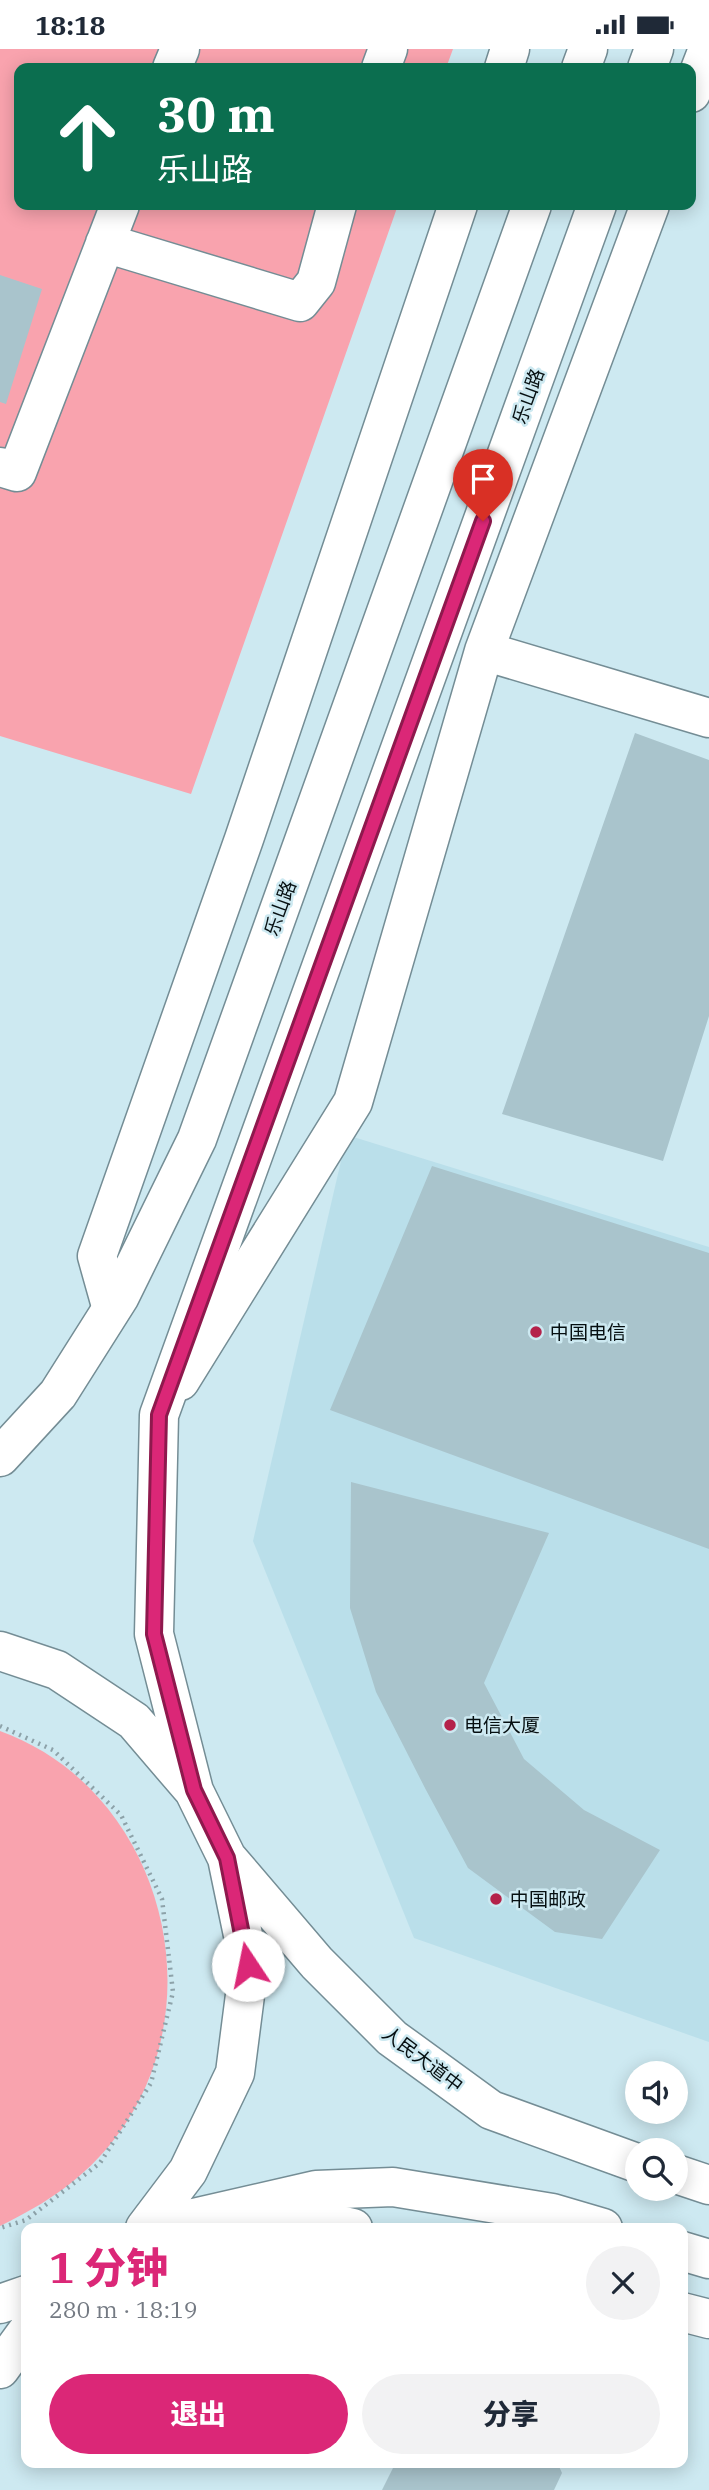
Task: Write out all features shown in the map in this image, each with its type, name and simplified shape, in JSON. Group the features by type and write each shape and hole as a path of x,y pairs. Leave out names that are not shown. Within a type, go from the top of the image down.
{"main road":[{"path":"696,80 708,49"},
{"path":"0,467 17,472 118,210"},
{"path":"105,243 300,302 316,282 336,210"},
{"path":"111,1306 97,1256 244,839 456,210"},
{"name":"乐山路","path":"0,1457 58,1394 111,1306 120,1296 197,1139 530,210"},
{"name":"乐山路","path":"194,1790 154,1634 159,1415 595,210"},
{"path":"159,1415 353,1102 484,652 648,210"},
{"path":"484,652 709,718"},
{"path":"0,1651 57,1669 134,1721 194,1790 227,1858 248,1965 235,2073 188,2171 151,2223"},
{"name":"人民大道中","path":"227,1858 317,1963 392,2038 491,2110 625,2159"},
{"path":"688,2178 709,2185"},
{"path":"171,2223 316,2190 393,2187 552,2213 586,2223"},
{"path":"254,2206 330,2223"},
{"path":"688,2253 709,2259"},
{"path":"0,2304 21,2297"},
{"path":"688,2314 709,2319"},
{"path":"0,2369 21,2340"}],"path":[{"path":"0,1726 53,1750 121,1815 162,1899 173,1992 151,2083 100,2163 26,2220 0,2228"}],"shaded area":[{"path":"0,49 453,49 448,63 14,63 14,210 396,210 191,794 0,736"},
{"path":"347,1135 709,1247 709,2042 414,1938 253,1541"},
{"path":"0,1731 55,1760 101,1800 135,1849 157,1905 167,1965 164,2025 147,2083 116,2137 78,2178 64,2189 0,2226"}],"building":[{"path":"0,275 42,289 6,404 0,402"},
{"path":"635,733 709,760 709,1016 663,1161 502,1114"},
{"name":"中国电信","path":"432,1166 709,1253 709,1549 330,1410"},
{"name":"电信大厦","path":"351,1482 549,1533 484,1683 524,1759 584,1810 660,1850 602,1939 555,1932 468,1868 376,1692 350,1608"},
{"path":"393,2468 560,2468 562,2473 554,2490 382,2490"}],"place":[{"name":"中国电信","path":"536,1332"},
{"name":"电信大厦","path":"450,1725"},
{"name":"中国邮政","path":"496,1899"}],"route":[{"path":"248,1965 227,1858 194,1790 154,1634 159,1415 483,521"}]}
